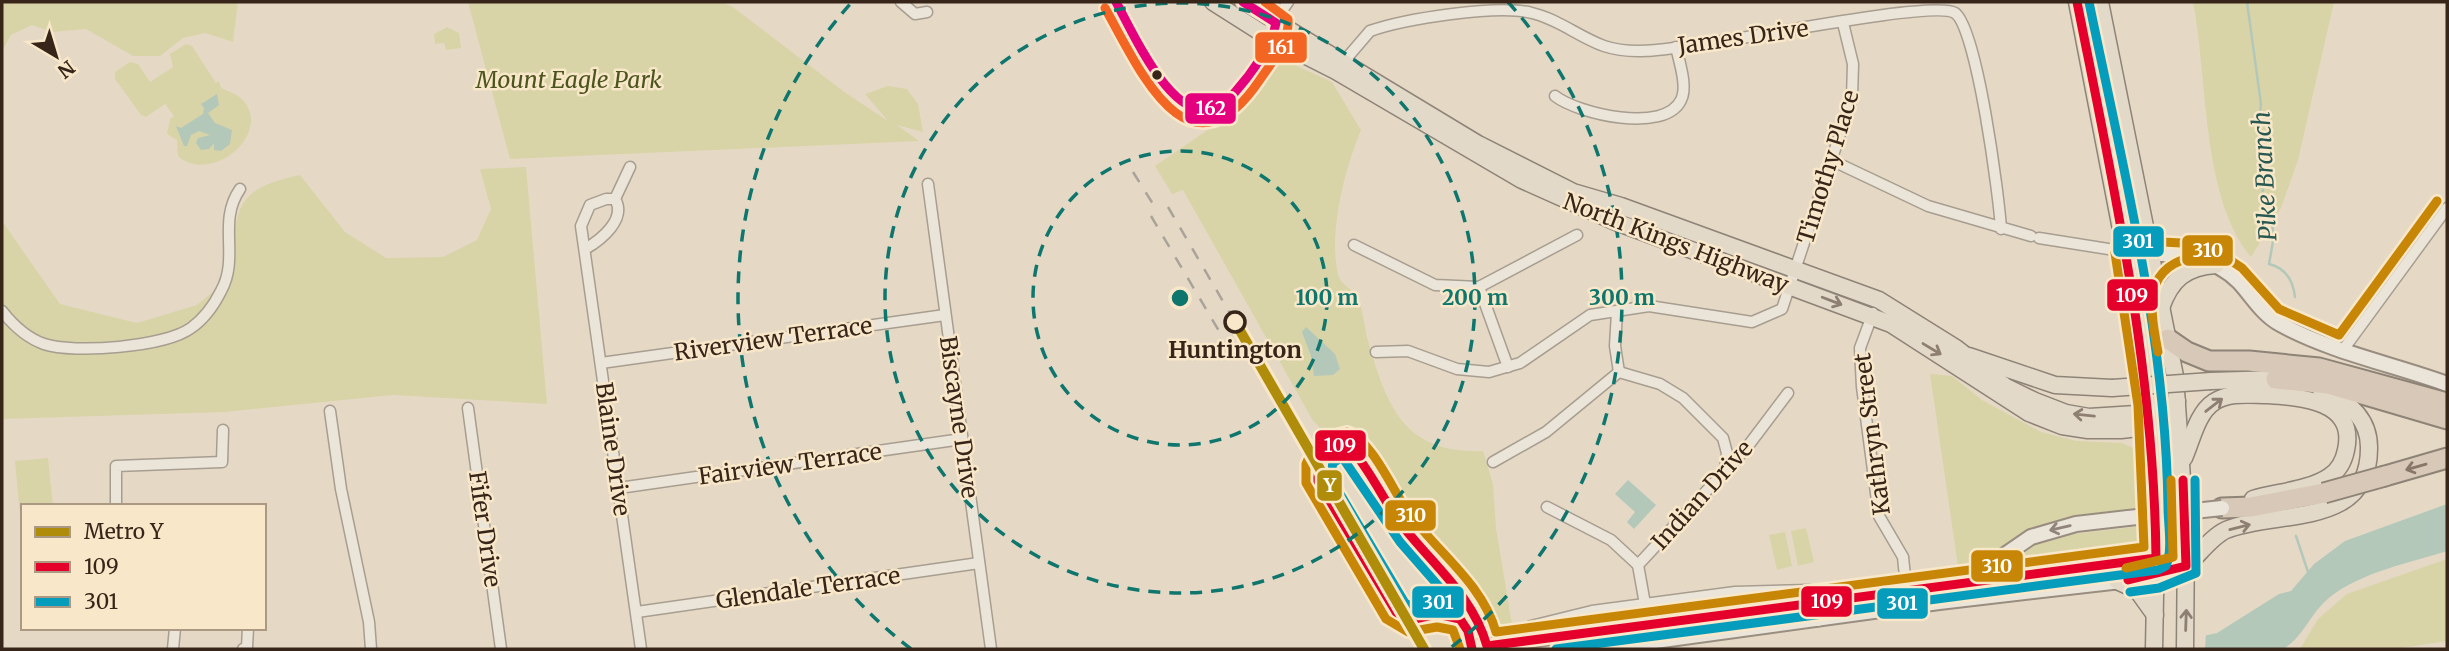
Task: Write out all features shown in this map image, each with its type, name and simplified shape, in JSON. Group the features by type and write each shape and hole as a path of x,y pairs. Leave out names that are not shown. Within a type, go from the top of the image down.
{"highway":[{"path":"2168,339 2188,352 2210,361 2249,361 2319,368 2447,403"},
{"path":"2276,379 2328,384 2447,419"},
{"path":"2222,508 2251,507 2324,494 2447,458"}],"main road":[{"name":"North Kings Highway","path":"1213,2 1270,29 1478,144 1573,192 1879,300 1966,355 2006,387 2066,413 2089,417 2136,414 2151,418"},
{"name":"North Kings Highway","path":"1242,2 1270,29"},
{"path":"2077,2 2148,369 2157,492 2152,604 2154,649"},
{"path":"2100,2 2168,339 2177,401 2187,590 2185,649"},
{"name":"North Kings Highway","path":"1339,67 1471,153 1555,196 1791,288 1872,316 1942,355 2016,407 2062,426 2088,430 2138,428 2177,401"},
{"path":"2127,252 2194,257 2216,265 2241,284 2272,319 2343,350 2447,384"},
{"path":"2161,307 2166,292 2179,276 2197,267 2216,265"},
{"path":"1468,649 1817,602 1908,599 2155,576 2186,566 2225,531 2328,511 2346,498 2366,470 2369,440 2365,426 2347,404 2320,388 2276,379 2112,388 2055,385 1966,355"},
{"path":"1953,587 1977,577 2031,537 2076,524 2222,508 2329,477 2340,466 2347,445 2346,429 2330,407 2302,397 2244,394 2225,397 2209,406 2202,416 2182,464"},
{"path":"1597,649 1818,621 1953,587 2156,558"},
{"path":"2117,581 2131,585 2152,604"}],"street":[{"path":"901,2 915,14 927,12"},
{"path":"1270,29 1288,2"},
{"name":"James Drive","path":"1339,67 1370,31 1495,10 1531,12 1609,48 1676,47 1938,8 1950,10 1960,17 1969,39 2001,229"},
{"name":"Timothy Place","path":"1791,288 1833,161 1854,85 1843,23"},
{"path":"1555,96 1579,110 1612,118 1654,116 1668,112 1679,105 1684,92 1676,47"},
{"path":"1833,161 1928,206 2001,229 2127,252"},
{"path":"585,249 612,226 619,205 615,199 630,167"},
{"name":"Biscayne Drive","path":"928,184 990,649"},
{"path":"2,311 35,340 54,346 89,348 162,340 183,333 206,315 225,282 231,258 228,217 240,189"},
{"name":"Blaine Drive","path":"615,199 597,201 585,210 581,226 641,649"},
{"path":"2343,350 2447,208"},
{"path":"1354,245 1435,285 1479,287 1577,235"},
{"path":"1479,287 1508,367"},
{"path":"1376,352 1408,351 1471,372 1489,372 1520,363 1590,315 1649,306 1752,322 1782,309 1791,288"},
{"name":"Kathryn Street","path":"1879,300 1865,331 1859,358 1879,516 1900,548 1908,599"},
{"path":"1617,312 1615,346 1619,372"},
{"name":"Riverview Terrace","path":"601,363 945,315"},
{"path":"1493,463 1546,432 1619,372"},
{"path":"1619,372 1660,383 1683,398 1723,438 1727,453 1725,470"},
{"name":"Indian Drive","path":"1645,604 1639,565 1748,446 1788,393"},
{"name":"Fifer Drive","path":"468,408 502,649"},
{"path":"330,411 341,489 369,622 371,649"},
{"path":"116,504 116,466 222,463 223,430"},
{"name":"Fairview Terrace","path":"619,488 962,439"},
{"path":"1547,507 1611,540 1639,565"},
{"name":"Glendale Terrace","path":"637,612 979,563"},
{"path":"1532,640 1531,626 1592,611 1735,592 1807,590 1815,594 1818,621"},
{"path":"173,649 174,630"},
{"path":"243,649 247,647 248,630"}],"green space":[{"path":"238,2 233,42 205,33 183,38 160,56 133,56 86,29 52,32 32,25 11,35 2,51 2,4"},
{"name":"Mount Eagle Park","path":"468,2 721,2 733,7 843,91 888,121 865,94 888,86 907,89 918,104 923,132 897,125 919,141 510,159"},
{"path":"2193,2 2334,2 2298,160 2281,208 2251,257 2235,232 2223,203 2215,170"},
{"path":"447,27 459,33 461,48 446,50 444,43 435,44 434,34"},
{"path":"186,44 192,46 216,83 219,81 221,88 241,98 250,111 251,126 245,139 235,151 222,160 207,164 192,164 178,156 177,140 167,134 170,119 174,116 165,104 146,117 141,115 115,79 115,72 130,62 138,64 150,82 173,67 170,54"},
{"path":"1275,56 1332,82 1361,130 1340,200 1335,244 1338,273 1341,281 1358,300 1382,384 1402,421 1416,434 1434,444 1456,450 1483,451 1493,484 1496,528 1513,631 1504,631 1404,514 1353,435 1328,437 1312,419 1183,190 1172,194 1155,166 1253,99"},
{"path":"526,167 547,404 393,395 225,412 2,419 2,221 60,304 137,323 197,305 233,275 235,235 241,207 249,196 277,181 300,175 345,232 386,258 443,257 477,240 491,209 480,169"},
{"path":"1930,374 1952,376 1982,400 2041,432 2077,441 2122,443 2133,448 2139,459 2144,530 2139,550 2141,554 1987,576 2020,549 2048,537 2142,526 2142,511 2079,517 2032,530 1960,580"},
{"path":"48,458 53,504 21,504 20,515 15,461"},
{"path":"1806,528 1814,562 1798,566 1791,531"},
{"path":"1785,532 1792,566 1777,570 1769,535"},
{"path":"2447,559 2447,641 2395,649 2300,649 2318,619 2347,594"}],"shaded area":[{"path":"217,94 219,105 208,113 215,123 232,130 230,144 221,151 214,150 214,143 209,149 201,150 196,143 198,138 210,135 199,131 191,135 187,146 184,146 176,126 181,128 203,114 204,108 201,104"},
{"path":"1306,327 1335,354 1340,369 1333,375 1314,376 1311,356 1302,332"},
{"path":"1628,480 1656,505 1634,529 1627,522 1635,512 1615,494"},
{"path":"2447,504 2447,551 2386,569 2343,588 2323,603 2296,638 2283,649 2144,649 2217,633 2279,594 2291,591 2314,564 2345,541"}],"pier":[{"path":"2206,632 2205,649 2141,649 2143,646"}],"waterway":[{"name":"Pike Branch","path":"2247,2 2261,104 2259,122 2264,174 2262,203 2270,216 2274,236 2269,264 2280,268 2288,276 2295,297"},
{"name":"Pike Branch","path":"2296,536 2308,572"}],"railway":[{"path":"1133,172 1158,212"},
{"path":"1168,207 1235,322"},
{"path":"1151,216 1219,331"}],"metro line":[{"name":"Y","path":"1235,322 1424,649"}],"transit line":[{"name":"162","path":"1116,2 1158,75 1172,92 1188,105 1204,110 1221,106 1229,99 1258,62 1274,31 1276,23 1243,2"},
{"name":"161","path":"1105,8 1150,86 1168,107 1188,120 1210,122 1233,110 1259,81 1283,44 1288,19 1265,2"},
{"name":"109","path":"1472,649 1468,631 1460,619 1437,614 1410,620 1396,612 1318,481 1321,461 1328,452 1346,444 1354,452 1410,536 1461,594 1480,627 1487,646 2156,558 2154,487 2140,347 2118,209 2077,2"},
{"name":"301","path":"1556,649 2158,570 2166,566 2170,545 2160,380 2141,253 2089,2"},
{"name":"310","path":"1460,649 1453,630 1437,627 1408,632 1386,619 1306,483 1306,464 1313,448 1327,437 1347,432 1365,445 1408,512 1470,583 1489,614 1496,632 2144,547 2138,405 2115,253 2117,244 2127,240 2181,243 2221,254 2242,268 2279,309 2339,335 2437,201"},
{"name":"310","path":"2158,352 2152,314 2152,298 2156,284 2163,273 2175,264 2192,257 2215,253"},
{"name":"301","path":"1342,457 1400,542 1456,606 1437,602 1412,607 1405,603 1330,477 1333,463 1342,457"},
{"name":"310","path":"2126,568 2173,557 2171,480"},
{"name":"109","path":"2128,580 2186,566 2183,480"},
{"name":"301","path":"2130,592 2159,588 2196,573 2195,480"}],"place":[{"name":"Huntington","path":"1235,322"}]}
